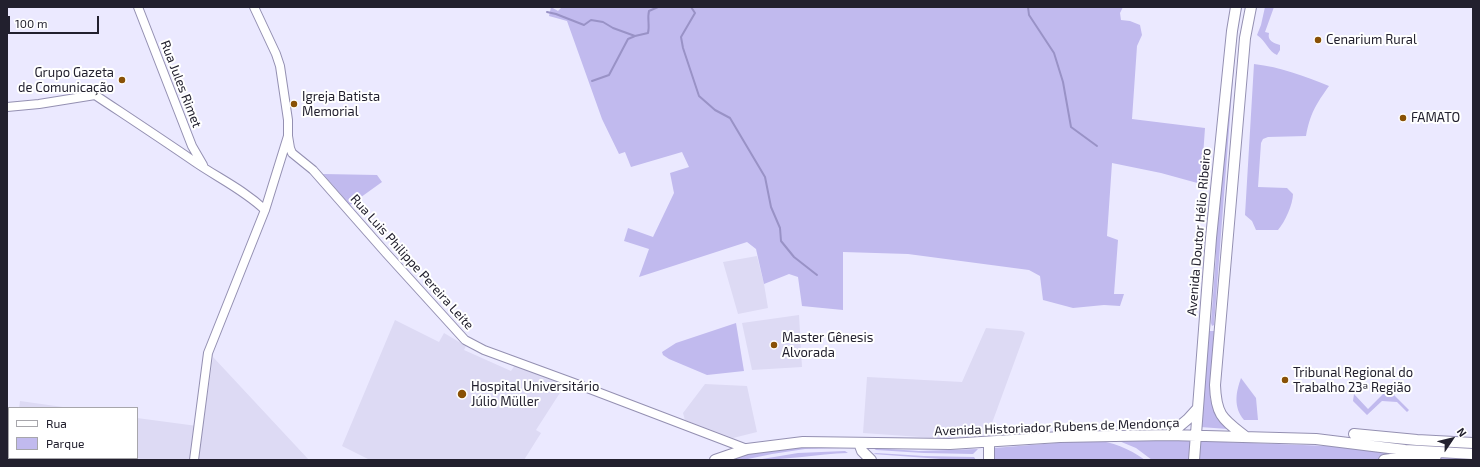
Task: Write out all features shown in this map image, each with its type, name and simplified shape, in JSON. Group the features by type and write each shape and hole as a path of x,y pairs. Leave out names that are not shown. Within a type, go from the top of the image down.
{"main road":[{"name":"Avenida Doutor Hélio Ribeiro","path":"1194,460 1211,238 1232,31 1236,7"},
{"path":"1246,437 1224,420 1215,400 1215,385 1245,38 1251,7"},
{"path":"1203,329 1219,330"},
{"path":"1169,434 1188,419 1198,408"},
{"name":"Avenida Historiador Rubens de Mendonça","path":"715,460 747,449 803,442 918,444 989,442 1060,437 1169,434 1332,440 1405,450 1473,454"},
{"path":"1354,434 1417,440 1473,443"},
{"path":"1332,440 1417,440"},
{"path":"989,442 989,460"},
{"path":"859,443 862,452 871,460"},
{"path":"1384,460 1430,458 1449,453"}],"street":[{"name":"Rua Jules Rimet","path":"138,7 192,146 205,169"},
{"path":"194,460 208,353 265,210 288,136 288,120 280,66 254,7"},
{"path":"7,107 40,104 95,95 177,149 192,161 247,194 265,210"},
{"name":"Rua Luis Philippe Pereira Leite","path":"288,136 292,153 313,170 386,253 466,340 484,350 574,382 747,449"},
{"path":"177,149 183,150 192,146"}],"shaded area":[{"path":"757,256 768,308 738,314 723,262"},
{"name":"Master Gênesis Alvorada","path":"799,315 802,367 752,370 742,323"},
{"name":"Hospital Universitário Júlio Müller","path":"395,320 439,342 444,333 466,346 464,350 511,371 515,365 565,385 536,430 541,433 524,460 370,460 342,446"},
{"path":"986,328 1022,331 1025,333 988,434 954,438 935,438 863,433 867,377 962,382"},
{"path":"213,357 309,460 198,460"},
{"path":"705,384 747,386 757,432 733,438 685,420 683,413"},
{"path":"20,401 63,407 19,407"},
{"path":"7,418 8,459 138,459 138,418 197,426 193,460 7,460"}],"green space":[{"path":"551,7 558,11 562,7 1123,7 1120,13 1121,20 1130,21 1140,25 1142,35 1137,46 1132,119 1205,128 1201,184 1161,173 1112,163 1107,236 1118,240 1114,294 1124,294 1120,306 1104,305 1073,308 1043,300 1040,276 1029,270 908,254 843,252 843,310 802,306 798,277 789,274 764,284 756,249 747,242 639,277 649,249 624,241 628,228 653,237 674,193 670,173 689,167 682,152 631,167 625,152 619,154 602,119 567,21 549,16"},
{"path":"1237,7 1242,7 1236,39 1214,325 1212,326 1216,255 1214,239"},
{"path":"1265,7 1274,7 1265,32 1269,33 1270,40 1280,45 1280,50 1277,55 1274,54 1257,35"},
{"path":"1254,64 1264,65 1301,75 1329,86 1320,98 1314,110 1309,121 1306,136 1268,137 1263,139 1261,143 1258,187 1287,188 1293,194 1292,203 1288,213 1278,230 1256,230 1252,221 1245,215"},
{"path":"323,174 377,175 382,182 350,205"},
{"path":"736,323 744,371 707,375 663,355 662,352 676,343"},
{"path":"1208,331 1214,331 1210,398 1216,415 1228,429 1200,427"},
{"path":"1241,378 1256,398 1258,420 1244,420 1238,410 1236,399"},
{"path":"1386,389 1393,389 1396,392 1394,395 1409,410 1407,412 1397,402 1382,401 1367,415 1353,401 1354,394 1368,409"},
{"path":"1119,438 1191,440 1189,460 1152,460 1136,448 1119,441"},
{"path":"1093,440 1120,446 1145,460 995,460 994,448"},
{"path":"1200,441 1354,447 1473,456 1473,460 1199,460"},
{"path":"848,446 845,448 805,449 743,460 726,460 748,454 792,447"},
{"path":"873,448 919,451 978,449 973,454 924,453 876,450"},
{"path":"845,451 848,453 756,460 798,453"},
{"path":"873,454 974,457 976,460 955,460"}],"waterway":[{"path":"547,12 584,25 591,20 603,22 613,28 635,36 648,33 649,11 658,7"},
{"path":"691,7 695,13 681,37 683,48 699,96 715,110 730,118 765,177 771,207 780,228 781,241 794,257 817,275"},
{"path":"1028,7 1029,15 1054,53 1063,82 1071,127 1097,146"},
{"path":"592,81 609,75 628,39 635,36"}],"place":[{"name":"Cenarium Rural","path":"1318,40"},
{"name":"Grupo Gazeta de Comunicação","path":"122,80"},
{"name":"Igreja Batista Memorial","path":"294,104"},
{"name":"FAMATO","path":"1403,118"},
{"name":"Master Gênesis Alvorada","path":"774,345"},
{"name":"Tribunal Regional do Trabalho 23ª Região","path":"1285,380"},
{"name":"Hospital Universitário Júlio Müller","path":"462,394"}]}
